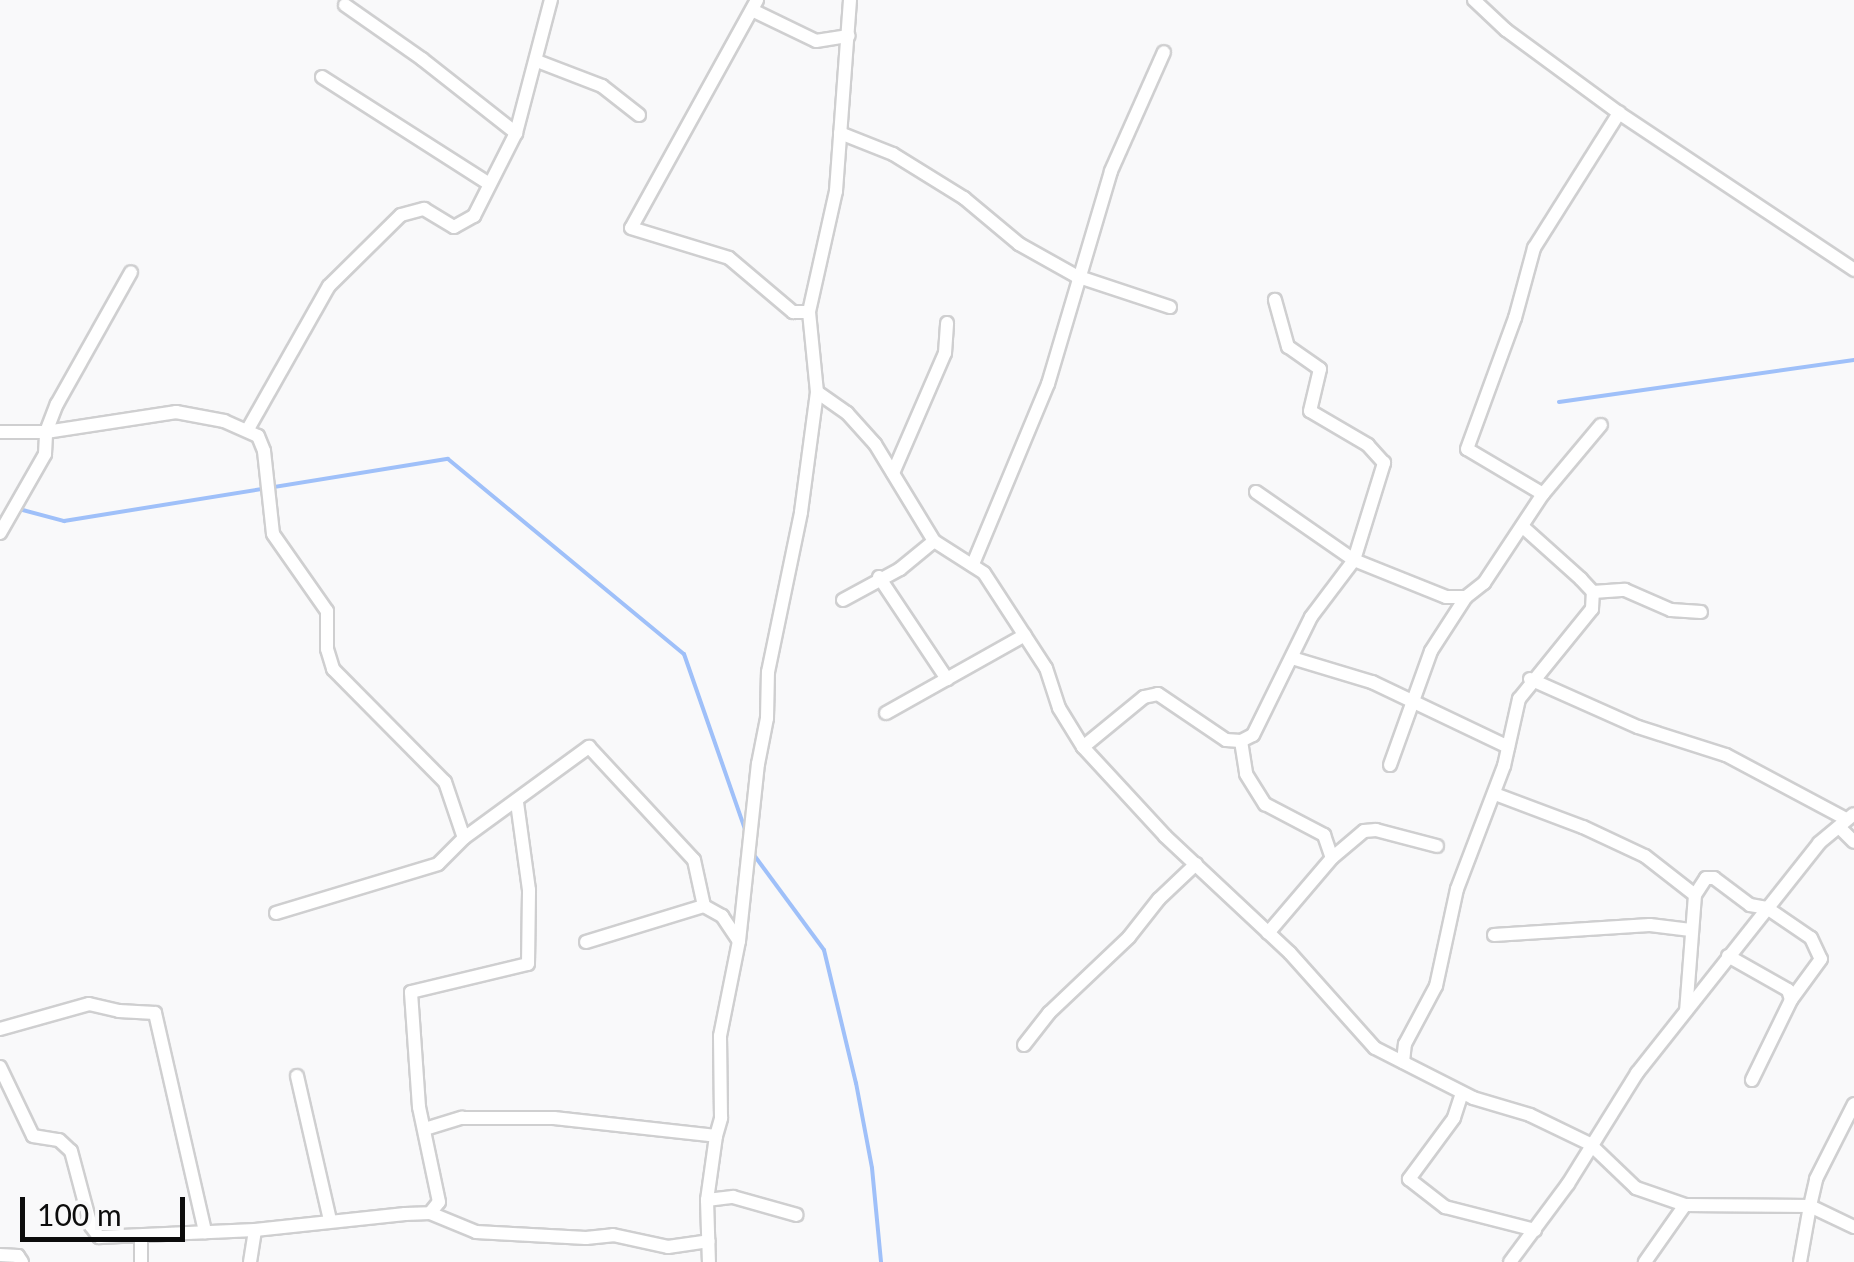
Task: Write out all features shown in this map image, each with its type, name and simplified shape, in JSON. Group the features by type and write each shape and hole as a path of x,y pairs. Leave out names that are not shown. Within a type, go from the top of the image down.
{"street":[{"path":"248,429 306,321 346,266 411,209 424,210 448,226 464,226 516,133 551,0"},
{"path":"709,1262 708,1200 721,1118 720,1036 739,941 758,764 768,718 768,672 801,512 816,392 809,312 836,191 850,0"},
{"path":"1474,0 1506,30 1619,113 1854,270"},
{"path":"345,5 516,133"},
{"path":"809,312 793,312 729,258 632,228 755,5 816,41 849,36"},
{"path":"974,564 1048,384 1076,276 1111,171 1164,52"},
{"path":"537,61 602,86 639,115"},
{"path":"322,77 489,184"},
{"path":"1574,187 1619,113"},
{"path":"1543,494 1468,448 1515,318 1534,248 1619,113"},
{"path":"840,133 893,154 964,198 1019,244 1076,276 1170,307"},
{"path":"0,533 45,454 46,432 56,404 131,272"},
{"path":"1083,747 1144,697 1158,694 1226,740 1241,741 1253,735 1312,617 1354,560 1384,463 1368,445 1310,411 1320,368 1288,347 1275,300"},
{"path":"893,474 945,353 947,324"},
{"path":"816,392 847,413 875,444 934,541 974,564 1046,668 1059,708 1083,747 1268,933 1374,1048 1462,1093 1530,1115 1590,1144 1636,1188 1685,1205 1810,1206 1854,1227"},
{"path":"0,432 46,432 176,412 248,429 258,436 264,451 273,534 327,611 327,649 333,669 445,782 464,838"},
{"path":"1390,766 1431,650 1466,597 1484,583 1543,494 1601,425"},
{"path":"1256,492 1354,560 1446,597 1466,597"},
{"path":"1403,1062 1405,1044 1436,986 1457,889 1494,794 1515,709 1530,679 1592,608 1592,592 1522,526"},
{"path":"843,600 900,569 934,541"},
{"path":"880,577 947,679"},
{"path":"1592,592 1625,590 1670,610 1701,612"},
{"path":"886,713 1025,635"},
{"path":"1292,658 1372,682 1508,748"},
{"path":"1530,679 1638,728 1726,755 1846,820 1854,842"},
{"path":"1241,741 1246,774 1264,804 1324,835 1332,858"},
{"path":"276,913 438,864 464,838 582,750 592,748 694,860 704,906"},
{"path":"1494,794 1583,827 1644,856 1694,896"},
{"path":"430,1213 439,1202 419,1107 411,992 524,968 531,958 525,842 517,802"},
{"path":"1510,1262 1637,1073 1767,908 1846,820"},
{"path":"1268,933 1332,858 1364,831 1437,846"},
{"path":"1024,1045 1049,1013 1129,937 1159,898 1196,864"},
{"path":"1686,1015 1694,896 1706,878 1714,878 1750,905 1767,908 1811,938 1821,953 1816,969 1791,1000 1752,1080"},
{"path":"586,942 704,906 722,916 739,941"},
{"path":"1494,935 1650,925 1691,930"},
{"path":"1728,956 1788,990 1791,1000"},
{"path":"0,1028 90,1004 155,1013 161,1023 205,1232"},
{"path":"0,1068 33,1136 58,1140 70,1150 96,1235 108,1239 430,1213 476,1232 614,1236 668,1247 709,1241"},
{"path":"297,1076 330,1220"},
{"path":"1462,1093 1454,1118 1409,1180 1445,1208 1535,1230"},
{"path":"1800,1262 1816,1178 1854,1104"},
{"path":"425,1129 462,1118 554,1118 716,1136"},
{"path":"708,1200 733,1197 798,1215"},
{"path":"1645,1262 1685,1205"},
{"path":"250,1262 255,1230"},
{"path":"140,1262 141,1238"},
{"path":"0,1255 18,1256 22,1262"}],"waterway":[{"path":"1559,402 1854,360"},
{"path":"19,509 64,521 448,459 684,654 746,832"},
{"path":"754,855 824,950 872,1168 881,1262"}]}
